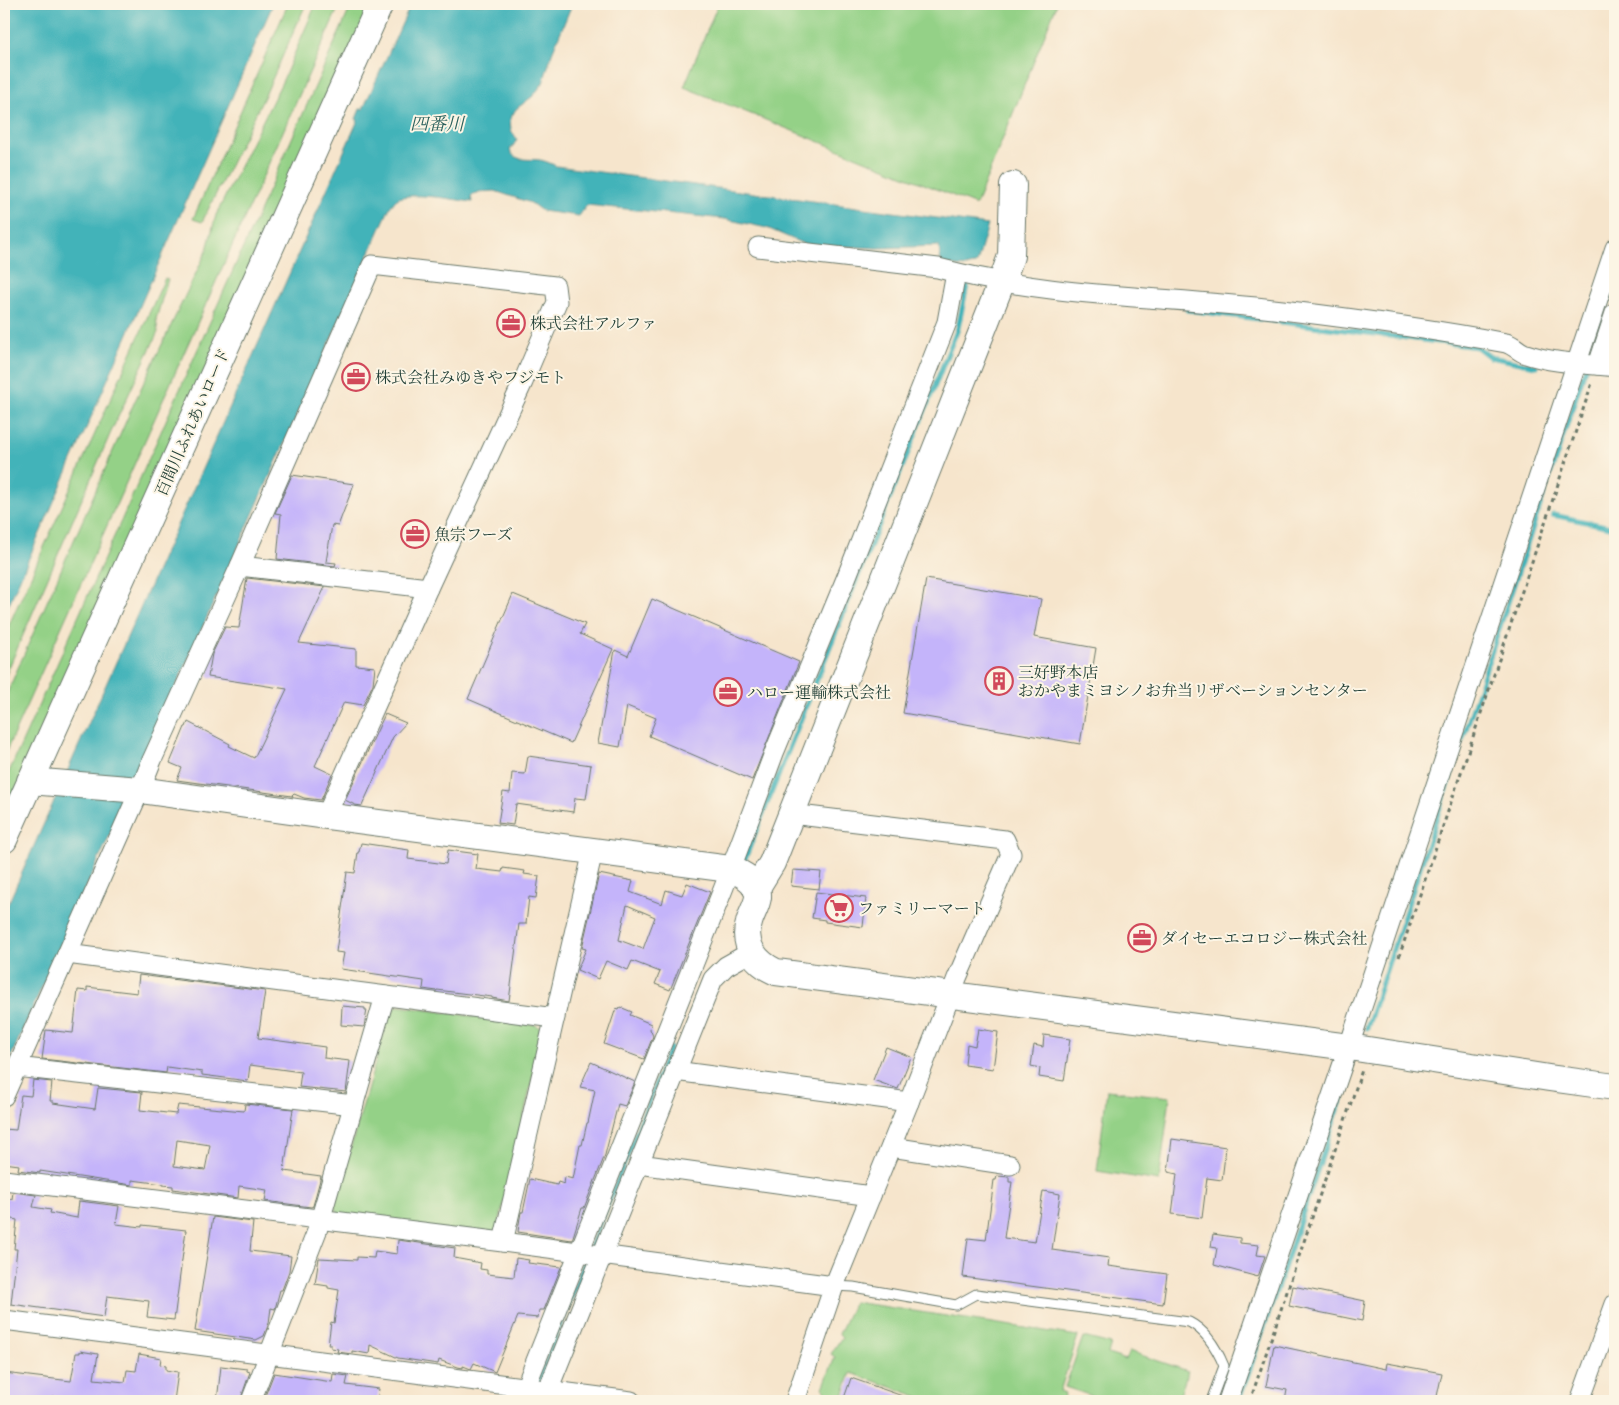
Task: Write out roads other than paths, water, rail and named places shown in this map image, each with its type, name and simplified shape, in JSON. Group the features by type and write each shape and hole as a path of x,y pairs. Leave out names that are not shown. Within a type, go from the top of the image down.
{"street":[{"name":"百間川ふれあいロード","path":"4,840 380,4"},
{"path":"30,781 133,790 593,852 741,875 772,864 1011,256 1013,185"},
{"path":"758,247 938,268 1002,281 1086,293 1281,310 1449,333 1510,344 1524,354 1593,365"},
{"path":"1593,365 1615,248"},
{"path":"4,1096 67,954 133,790 152,760 240,566 372,265 555,286 557,302 523,382 326,816"},
{"path":"535,1393 741,875 774,753 847,576 964,274"},
{"path":"1228,1401 1356,1057 1593,365 1615,314"},
{"path":"240,566 428,588"},
{"path":"791,814 1005,840 1011,854 951,995 834,1286 795,1401"},
{"path":"503,1242 593,852"},
{"path":"741,875 758,895 748,926 748,944 751,952 767,968 776,972 951,995 1356,1057 1615,1087"},
{"path":"535,1393 589,1254 639,1164 712,979 726,966 751,952"},
{"path":"67,954 555,1018"},
{"path":"251,1401 320,1220 385,996"},
{"path":"16,1067 354,1105"},
{"path":"676,1071 909,1102"},
{"path":"891,1147 1010,1165"},
{"path":"639,1164 871,1196"},
{"path":"4,1180 503,1242 834,1286"},
{"path":"1580,1401 1615,1304"},
{"path":"4,1320 270,1354 535,1393 631,1401"}],"lane":[{"path":"834,1286 956,1305 976,1294 1189,1322 1198,1326 1218,1354 1224,1366 1210,1401"}],"water":[{"path":"4,4 273,4 4,615"},
{"name":"四番川","path":"411,4 572,4 552,53 543,83 533,96 516,109 510,119 511,130 517,140 510,150 512,154 520,159 540,160 556,166 988,225 977,263 964,267 941,264 939,246 877,248 804,244 767,228 725,219 587,205 579,216 542,211 531,203 495,191 479,192 471,196 472,202 422,196 403,197 396,200 390,207 4,1072 4,913 358,120 356,119 360,109 363,109"}],"waterway":[{"path":"1367,1028 1615,279"},
{"path":"742,866 958,328 968,280"},
{"path":"1188,310 1477,347 1490,357 1536,366"},
{"path":"1553,515 1615,528"},
{"path":"590,1250 670,1048"},
{"path":"1239,1401 1351,1071"},
{"path":"537,1384 587,1258"}],"place":[{"name":"株式会社アルファ","path":"511,323"},
{"name":"株式会社みゆきやフジモト","path":"356,377"},
{"name":"魚宗フーズ","path":"415,534"},
{"name":"三好野本店 おかやまミヨシノお弁当リザベーションセンター","path":"999,681"},
{"name":"ハロー運輸株式会社","path":"728,692"},
{"name":"ファミリーマート","path":"839,908"},
{"name":"ダイセーエコロジー株式会社","path":"1142,938"}]}
